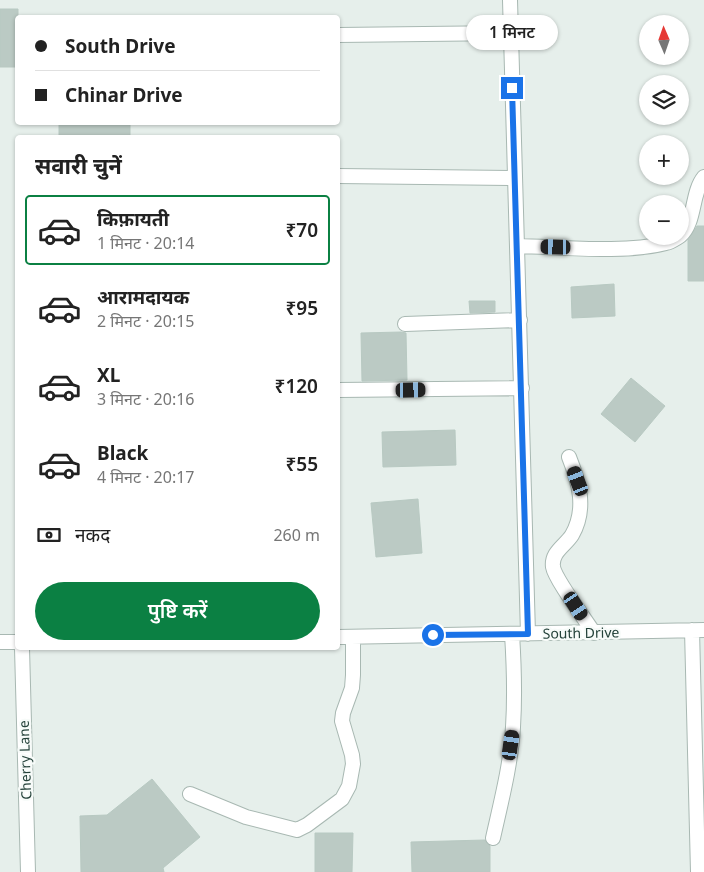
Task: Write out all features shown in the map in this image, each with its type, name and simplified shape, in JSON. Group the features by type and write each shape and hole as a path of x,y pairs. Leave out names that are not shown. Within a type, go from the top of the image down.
{"street":[{"path":"510,0 528,634"},
{"path":"340,35 511,33"},
{"path":"340,176 515,178"},
{"path":"689,221 696,193 704,177"},
{"path":"518,246 612,248 654,245"},
{"path":"405,324 520,320"},
{"path":"340,390 522,388"},
{"path":"569,456 578,481 580,511 571,536 557,551 553,559 553,569 594,632"},
{"path":"698,630 698,872"},
{"name":"South Drive","path":"340,637 698,630"},
{"path":"493,838 506,777 513,729 514,681 512,634"},
{"path":"190,794 246,817 297,830 307,825 342,799 349,786 353,764 342,722 353,675 353,637"},
{"path":"0,642 15,642"},
{"name":"Cherry Lane","path":"22,650 28,872"}],"building":[{"path":"0,9 18,9 18,15 15,15 15,67 0,67"},
{"path":"59,125 130,125 130,135 59,135"},
{"path":"697,226 704,226 704,281 688,281 689,238"},
{"path":"614,284 615,316 572,318 571,287"},
{"path":"469,301 495,301 495,312 470,313"},
{"path":"361,333 406,333 407,380 362,381"},
{"path":"631,378 665,406 635,442 601,414"},
{"path":"455,430 456,465 383,467 382,432"},
{"path":"418,499 422,553 376,557 371,503"},
{"path":"152,779 200,837 163,868 164,872 81,872 80,816 107,815"},
{"path":"315,833 353,833 352,872 315,872"},
{"path":"485,840 490,846 490,872 412,872 411,842"}],"route":[{"path":"433,635 528,634 512,88"}]}
